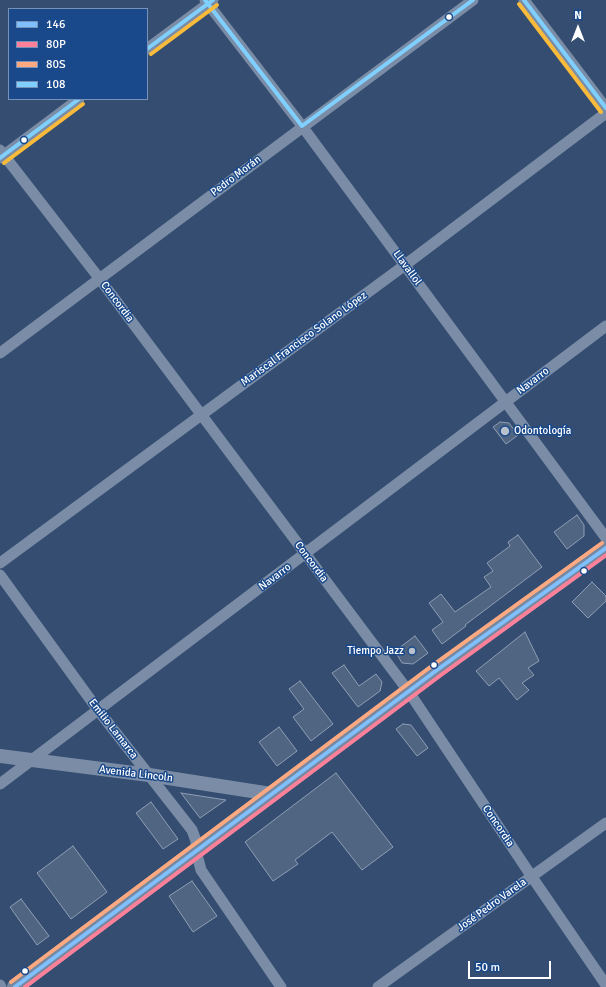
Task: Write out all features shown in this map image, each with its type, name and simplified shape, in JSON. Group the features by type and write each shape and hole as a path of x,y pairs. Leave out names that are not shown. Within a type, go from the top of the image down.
{"main road":[{"path":"14,987 271,794 606,548"}],"street":[{"name":"Pedro Morán","path":"0,353 302,126 473,0"},
{"path":"524,0 606,108"},
{"name":"Llavallol","path":"209,1 606,538"},
{"path":"148,48 209,1"},
{"path":"1,154 79,100"},
{"name":"Mariscal Francisco Solano López","path":"0,563 405,265 606,113"},
{"name":"Concordia","path":"1,154 99,278 409,692 606,986"},
{"name":"Navarro","path":"0,784 606,326"},
{"name":"Emilio Lamarca","path":"0,575 98,710 192,830 196,841 196,851 201,870 281,987"},
{"name":"Avenida Lincoln","path":"0,756 149,775 271,794"},
{"name":"José Pedro Varela","path":"378,987 606,823"}],"building":[{"name":"Odontología","path":"500,422 509,423 518,435 506,444 493,427"},
{"path":"577,515 584,525 584,536 567,549 554,532"},
{"path":"518,535 542,567 442,644 432,630 443,622 429,603 441,594 455,612 491,587 484,577 493,571 487,563 510,546 508,542"},
{"path":"592,582 606,596 606,601 588,618 572,602"},
{"path":"525,632 539,661 528,668 534,675 522,683 529,690 517,700 499,678 489,686 476,671"},
{"name":"Tiempo Jazz","path":"415,636 428,653 413,664 402,663 395,651"},
{"path":"344,665 359,686 376,674 382,682 380,691 358,707 332,673"},
{"path":"300,681 333,724 311,741 293,717 304,709 289,689"},
{"path":"403,724 411,725 428,748 417,756 396,729"},
{"path":"279,727 297,751 277,766 259,742"},
{"path":"336,773 393,847 362,870 332,832 295,860 298,864 273,881 245,842"},
{"path":"181,793 226,800 200,818"},
{"path":"151,802 178,839 163,849 136,813"},
{"path":"73,846 107,892 71,919 37,873"},
{"path":"192,881 217,916 193,932 169,896"},
{"path":"21,899 49,936 37,945 10,907"}],"transit line":[{"name":"108","path":"205,0 302,126 473,0"},
{"name":"108","path":"148,48 213,0"},
{"name":"108","path":"524,0 606,108"},
{"path":"519,4 601,112"},
{"path":"151,54 217,5"},
{"name":"108","path":"0,158 78,100"},
{"path":"4,163 83,104"},
{"name":"80S","path":"11,982 433,665 602,543"},
{"name":"146","path":"15,987 437,670 606,548"},
{"name":"80P","path":"25,987 441,675 606,555"}],"place":[{"name":"Odontología","path":"505,431"},
{"name":"Tiempo Jazz","path":"412,651"}]}
